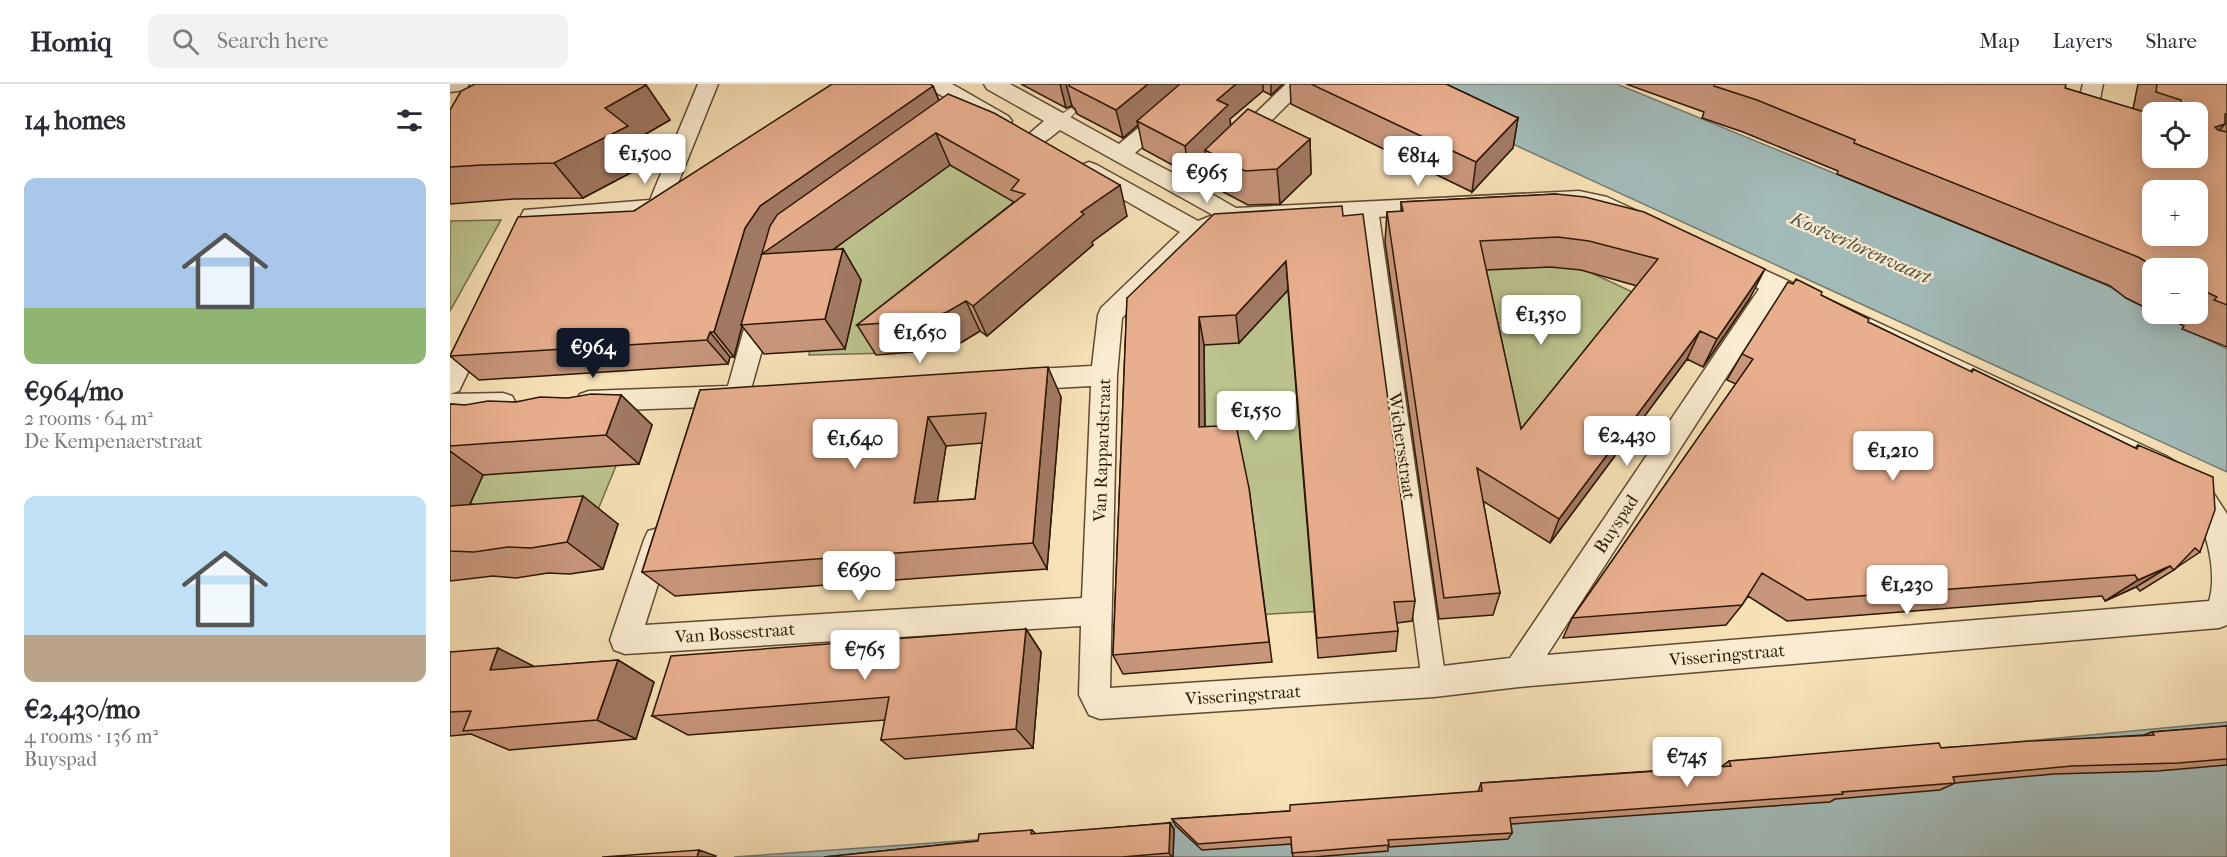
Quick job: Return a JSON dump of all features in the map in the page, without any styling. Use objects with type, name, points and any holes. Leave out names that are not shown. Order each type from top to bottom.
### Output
[{"type":"street","points":[[450,84],[458,84]]},
{"type":"street","points":[[507,266],[531,216],[658,207],[708,84]]},
{"type":"street","points":[[937,84],[964,112],[1034,139],[1054,150]]},
{"type":"street","points":[[994,84],[1065,115],[1120,154],[1233,216]]},
{"type":"street","points":[[1120,154],[1204,84]]},
{"type":"street","points":[[1188,192],[1298,84]]},
{"type":"street","points":[[2085,119],[2093,84]]},
{"type":"street","points":[[2062,112],[2107,126]]},
{"type":"street","points":[[1034,139],[1065,115]]},
{"type":"street","points":[[1074,162],[1196,230],[1233,216],[1579,199],[1599,203],[1752,273],[1773,286]]},
{"type":"street","name":"Wichersstraat","points":[[1369,209],[1434,682]]},
{"type":"street","name":"Van Rappardstraat","points":[[1100,704],[1094,695],[1104,375],[1110,315],[1196,230]]},
{"type":"street","name":"Visseringstraat","points":[[1100,704],[1434,682],[1519,672],[2219,614],[2227,590],[2222,543],[2213,514],[2195,488],[2156,464],[1791,292],[1773,286]]},
{"type":"street","name":"Buyspad","points":[[1519,672],[1773,286]]},
{"type":"street","points":[[566,402],[700,409],[750,395],[768,288]]},
{"type":"street","points":[[450,384],[483,315]]},
{"type":"street","points":[[998,381],[1104,375]]},
{"type":"street","points":[[450,405],[531,403]]},
{"type":"street","name":"Van Bossestraat","points":[[664,519],[625,640],[1097,611]]},
{"type":"green space","points":[[948,148],[1064,227],[892,353],[809,355],[821,262]]},
{"type":"green space","points":[[501,220],[450,311],[450,221]]},
{"type":"green space","points":[[1529,263],[1581,268],[1656,303],[1520,483],[1449,265]]},
{"type":"green space","points":[[1292,269],[1324,611],[1165,620],[1161,338]]},
{"type":"green space","points":[[618,461],[588,534],[450,499],[465,467]]},
{"type":"water","name":"Kostverlorenvaart","points":[[1382,84],[1617,84],[2104,284],[2142,303],[2142,324],[2185,324],[2183,328],[2227,349],[2227,472]]},
{"type":"water","points":[[2227,722],[2227,857],[734,857],[1018,837]]},
{"type":"building","points":[[475,84],[646,85],[605,108],[628,126],[554,163],[450,167],[450,110],[461,91]]},
{"type":"building","points":[[832,84],[930,84],[933,86],[760,206],[745,228],[714,332],[710,332],[707,340],[450,356],[518,217],[634,211]]},
{"type":"building","points":[[1070,84],[1148,84],[1116,110],[1069,86]]},
{"type":"building","points":[[1180,84],[1236,84],[1217,100],[1228,105],[1185,146],[1137,121]]},
{"type":"building","points":[[1311,84],[1446,84],[1518,118],[1476,162]]},
{"type":"building","points":[[1715,84],[2066,84],[2065,88],[2142,111],[2142,168],[2208,168],[2208,102],[2181,102],[2181,100],[2156,92],[2157,84],[2227,84],[2225,124],[2215,127],[2227,132],[2227,305],[2214,300],[2217,297],[2208,293],[2208,258],[2142,259],[1854,143],[1855,140],[1757,100],[1714,86]]},
{"type":"building","points":[[948,94],[994,113],[1120,185],[1081,212],[1084,214],[973,306],[966,301],[947,312],[924,320],[857,325],[1025,194],[1011,190],[1019,180],[936,133],[762,254],[843,249],[825,319],[741,325],[770,226],[777,215]]},
{"type":"building","points":[[1248,109],[1310,139],[1277,169],[1245,171],[1205,150]]},
{"type":"building","points":[[1556,194],[1585,197],[1644,212],[1765,269],[1717,339],[1700,331],[1559,519],[1477,468],[1500,593],[1444,598],[1387,212],[1403,211],[1401,202]],"holes":[[[1558,237],[1589,241],[1658,259],[1521,429],[1480,241]]]},
{"type":"building","points":[[1342,206],[1343,216],[1363,214],[1415,601],[1394,602],[1398,631],[1317,638],[1286,261],[1236,315],[1199,317],[1199,427],[1236,425],[1249,488],[1269,642],[1113,655],[1127,298],[1214,214]]},
{"type":"building","points":[[1796,279],[1822,292],[1821,295],[1869,319],[1868,322],[1972,372],[1973,369],[2137,449],[2138,445],[2213,477],[2215,510],[2200,552],[2195,548],[2174,570],[2170,566],[2138,580],[2135,575],[1807,600],[1762,573],[1742,605],[1572,618],[1753,359],[1742,354],[1788,282],[1793,284]]},
{"type":"building","points":[[1048,367],[1033,543],[642,572],[700,390]],"holes":[[[986,413],[975,499],[914,503],[928,417]]]},
{"type":"building","points":[[591,394],[621,395],[606,435],[450,446],[450,404],[465,405],[488,401],[516,402],[540,397],[568,398]]},
{"type":"building","points":[[583,496],[567,542],[531,548],[508,547],[474,552],[450,551],[450,506]]},
{"type":"building","points":[[1026,629],[1016,729],[881,740],[889,697],[652,716],[671,656]]},
{"type":"building","points":[[498,648],[490,670],[618,660],[597,720],[463,731],[471,711],[450,712],[450,652]]},
{"type":"building","points":[[2227,726],[2227,759],[2072,766],[1953,777],[1955,783],[1842,792],[1843,794],[1510,818],[1512,833],[1388,840],[1389,845],[1292,853],[1291,837],[1198,844],[1172,819],[1290,811],[1290,805],[1482,791],[1481,783],[1731,766],[1729,761],[1939,743],[1941,748],[2154,735],[2152,732]]},
{"type":"building","points":[[1170,823],[1169,853],[1122,857],[824,857],[978,841],[979,834],[1032,830],[1031,834]]},
{"type":"building","points":[[699,850],[697,857],[603,857]]}]
